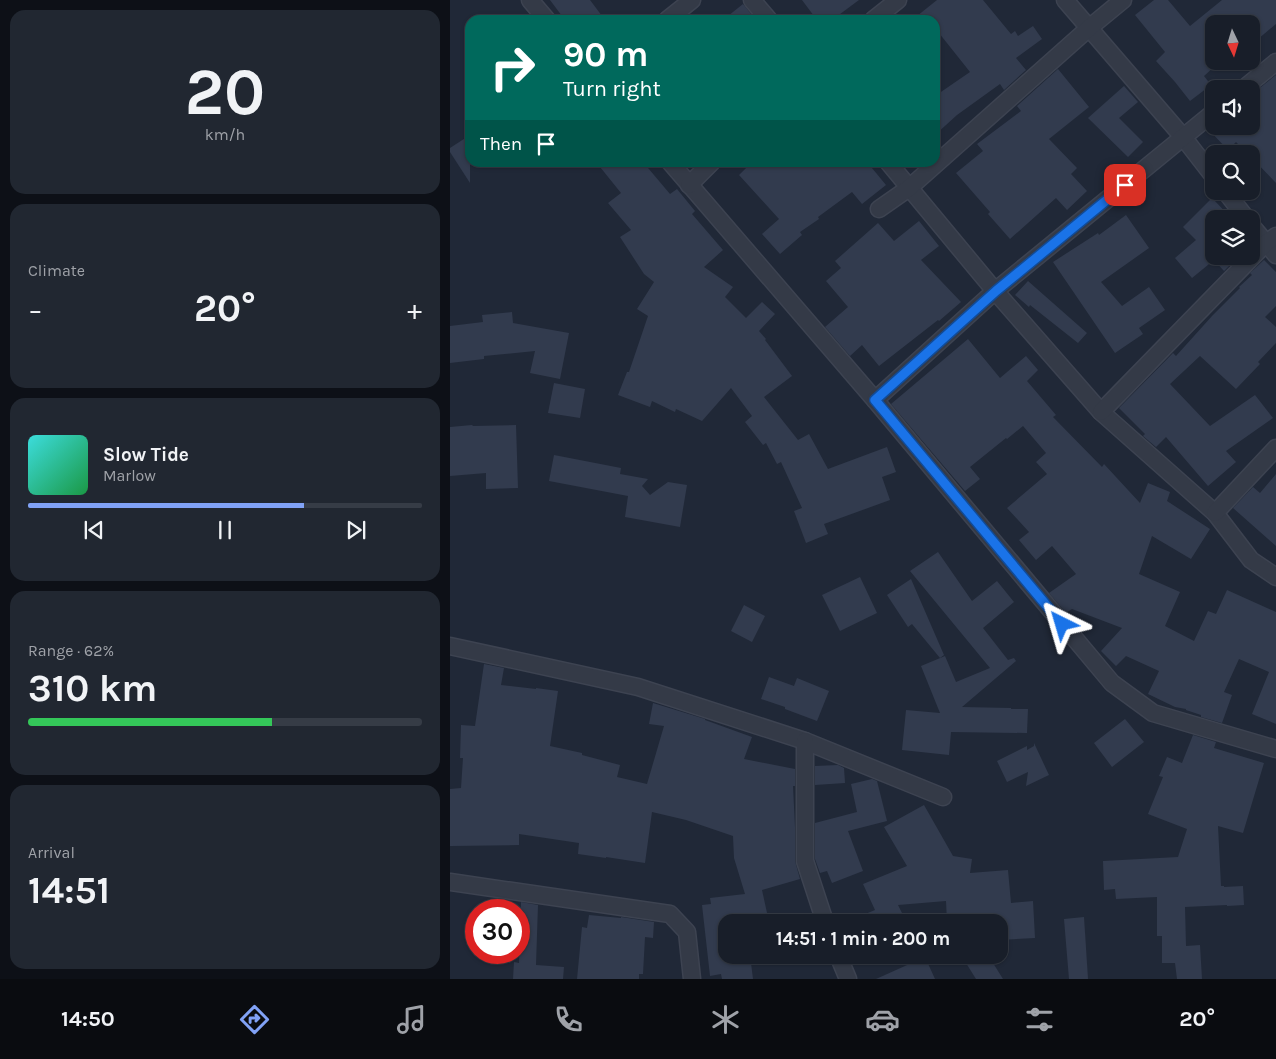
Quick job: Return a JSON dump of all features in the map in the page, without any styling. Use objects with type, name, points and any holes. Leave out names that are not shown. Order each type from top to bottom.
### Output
[{"type":"street","points":[[530,0],[543,15]]},
{"type":"street","points":[[673,15],[692,0]]},
{"type":"street","points":[[752,0],[764,15]]},
{"type":"street","points":[[879,15],[898,0]]},
{"type":"street","points":[[1065,0],[1183,137],[1205,165]]},
{"type":"street","points":[[940,160],[1088,28],[1123,0]]},
{"type":"street","points":[[1254,80],[1276,62]]},
{"type":"street","points":[[875,400],[996,291],[1205,119]]},
{"type":"street","points":[[674,167],[875,400],[1112,683],[1153,713],[1276,749]]},
{"type":"street","points":[[689,185],[707,167]]},
{"type":"street","points":[[892,167],[1101,412],[1215,513],[1251,560],[1276,577]]},
{"type":"street","points":[[879,209],[909,188],[932,167]]},
{"type":"street","points":[[1232,200],[1240,210]]},
{"type":"street","points":[[1101,412],[1273,245],[1260,233]]},
{"type":"street","points":[[1215,513],[1276,448]]},
{"type":"street","points":[[450,646],[638,687],[805,741],[943,797]]},
{"type":"street","points":[[805,741],[805,861],[822,914]]},
{"type":"street","points":[[450,882],[670,914],[687,932],[692,979]]},
{"type":"street","points":[[842,964],[848,979]]},
{"type":"building","points":[[550,0],[590,0],[601,15],[561,15]]},
{"type":"building","points":[[802,0],[859,0],[839,15],[813,15]]},
{"type":"building","points":[[937,0],[983,0],[1011,34],[1015,31],[1018,36],[1033,26],[1042,39],[1016,58],[1026,70],[1004,90],[1000,84],[957,115],[940,130],[940,93],[970,72],[940,34],[940,15],[918,15]]},
{"type":"building","points":[[1154,0],[1168,0],[1190,26],[1222,0],[1276,0],[1276,24],[1260,37],[1260,15],[1205,15],[1205,70],[1211,70],[1204,76],[1207,80],[1205,80],[1205,90],[1190,101],[1156,61],[1165,52],[1135,15]]},
{"type":"building","points":[[743,4],[752,15],[729,15]]},
{"type":"building","points":[[1058,69],[1089,107],[1049,139],[1077,168],[1071,174],[1087,191],[1067,210],[1056,198],[1010,239],[988,214],[990,212],[956,173],[983,151],[977,144],[1021,111],[1017,106]]},
{"type":"building","points":[[1276,75],[1276,183],[1260,166],[1260,145],[1239,145],[1236,142],[1233,145],[1223,145],[1214,135],[1260,135],[1260,88]]},
{"type":"building","points":[[1124,86],[1138,102],[1119,118],[1143,142],[1128,157],[1088,118]]},
{"type":"building","points":[[465,138],[465,167],[470,167],[470,183],[450,152],[450,148]]},
{"type":"building","points":[[600,167],[647,167],[670,194],[677,189],[695,211],[692,214],[723,250],[704,267],[733,287],[725,297],[746,318],[762,302],[775,314],[759,331],[792,376],[764,397],[798,440],[809,434],[828,469],[887,447],[896,472],[882,477],[890,500],[824,524],[828,534],[806,543],[794,511],[802,508],[781,462],[777,464],[766,443],[763,445],[745,422],[752,416],[731,388],[702,421],[676,409],[675,412],[652,401],[650,407],[618,395],[627,372],[629,372],[648,316],[637,309],[654,282],[644,274],[620,237],[631,230],[608,203],[621,193]]},
{"type":"building","points":[[747,167],[871,167],[886,185],[862,204],[852,192],[800,232],[802,235],[780,254],[762,234],[779,219],[739,175]]},
{"type":"building","points":[[1210,200],[1214,200],[1223,210],[1205,210],[1205,265],[1208,265],[1192,278],[1175,258],[1196,240],[1183,227]]},
{"type":"building","points":[[1126,215],[1149,248],[1101,282],[1122,306],[1149,287],[1165,310],[1139,328],[1143,334],[1115,353],[1053,262],[1098,233],[1099,235]]},
{"type":"building","points":[[919,221],[939,246],[921,260],[961,302],[879,366],[862,345],[850,356],[825,327],[848,307],[826,281],[841,268],[835,261],[878,223],[894,241]]},
{"type":"building","points":[[1264,260],[1276,272],[1276,306],[1265,317],[1276,327],[1276,343],[1258,362],[1260,364],[1236,389],[1200,356],[1170,384],[1210,426],[1255,395],[1273,418],[1226,451],[1236,462],[1208,486],[1166,437],[1156,447],[1143,436],[1145,434],[1119,408],[1173,353],[1176,356],[1252,275],[1250,273]]},
{"type":"building","points":[[1219,265],[1230,265],[1224,271]]},
{"type":"building","points":[[1028,281],[1087,333],[1078,343],[1015,295]]},
{"type":"building","points":[[512,312],[513,323],[569,333],[560,379],[530,373],[535,351],[484,356],[484,359],[450,363],[450,326],[483,322],[482,315]]},
{"type":"building","points":[[968,339],[1000,378],[1026,356],[1038,370],[1027,381],[1056,415],[1053,417],[1102,467],[1104,464],[1140,503],[1148,483],[1170,492],[1167,501],[1210,529],[1191,559],[1152,536],[1139,574],[1180,592],[1165,626],[1194,641],[1208,611],[1216,614],[1227,590],[1276,612],[1276,724],[1252,714],[1269,672],[1239,659],[1224,692],[1232,695],[1222,723],[1201,717],[1201,715],[1175,707],[1148,694],[1159,671],[1126,656],[1116,666],[1101,651],[1122,628],[1072,609],[1066,613],[1049,593],[1076,574],[1052,546],[1036,560],[1019,540],[1029,532],[1007,508],[1047,474],[1036,462],[1046,453],[1023,426],[970,467],[980,479],[965,491],[891,404]]},
{"type":"building","points":[[554,383],[585,389],[580,418],[548,413]]},
{"type":"building","points":[[516,425],[518,488],[486,489],[486,473],[450,476],[450,427]]},
{"type":"building","points":[[554,455],[621,468],[620,474],[648,479],[642,486],[650,495],[668,482],[687,485],[680,527],[625,517],[628,496],[549,481]]},
{"type":"building","points":[[1276,474],[1276,546],[1233,508],[1253,487],[1260,493]]},
{"type":"building","points":[[938,552],[972,601],[997,581],[1014,602],[983,628],[1008,660],[1014,658],[1016,661],[962,707],[1028,709],[1027,733],[951,732],[949,755],[902,750],[906,710],[940,713],[921,666],[945,656],[956,682],[990,668],[910,571]]},
{"type":"building","points":[[860,577],[877,613],[840,631],[822,595]]},
{"type":"building","points":[[911,579],[944,655],[940,658],[912,624],[908,627],[887,595]]},
{"type":"building","points":[[744,605],[765,616],[752,642],[731,631]]},
{"type":"building","points":[[484,664],[504,668],[501,685],[558,691],[550,746],[582,753],[582,755],[620,765],[617,777],[647,784],[664,726],[649,724],[653,703],[705,719],[752,737],[744,759],[795,769],[795,786],[793,786],[795,861],[800,879],[762,890],[767,914],[718,914],[718,964],[751,964],[753,979],[722,979],[721,974],[710,976],[702,905],[711,904],[710,898],[745,894],[734,858],[733,836],[686,820],[652,812],[645,863],[578,854],[579,843],[519,834],[519,845],[450,846],[450,789],[461,788],[463,758],[460,758],[461,725],[475,726]]},
{"type":"building","points":[[769,677],[794,686],[797,678],[829,691],[817,721],[761,699]]},
{"type":"building","points":[[1125,719],[1144,742],[1112,767],[1094,743]]},
{"type":"building","points":[[1193,735],[1216,742],[1214,748],[1264,763],[1243,833],[1218,826],[1221,886],[1243,886],[1244,905],[1185,907],[1186,946],[1200,945],[1202,979],[1177,979],[1175,963],[1162,963],[1162,936],[1157,936],[1157,897],[1116,899],[1115,889],[1104,890],[1103,861],[1178,857],[1187,829],[1148,814],[1163,777],[1159,776],[1167,757],[1182,763]]},
{"type":"building","points":[[1034,743],[1049,775],[1026,786],[1028,772],[1007,782],[997,761],[1027,746],[1027,750],[1034,746]]},
{"type":"building","points":[[838,765],[844,768],[845,783],[815,785],[815,766]]},
{"type":"building","points":[[872,779],[877,781],[887,821],[848,831],[863,871],[832,883],[827,871],[820,873],[815,859],[815,823],[857,812],[851,784]]},
{"type":"building","points":[[924,805],[953,856],[972,859],[970,873],[1008,870],[1011,903],[1033,901],[1035,938],[1008,940],[1008,914],[947,914],[946,901],[898,905],[902,914],[865,914],[875,910],[863,884],[907,866],[884,827]]},
{"type":"building","points":[[530,904],[538,905],[536,965],[564,967],[563,979],[513,979],[514,964],[530,964]]},
{"type":"building","points":[[589,915],[654,922],[653,938],[645,937],[643,974],[639,974],[639,979],[577,979],[582,927],[587,928]]},
{"type":"building","points":[[1084,917],[1088,979],[1069,979],[1064,919]]},
{"type":"building","points":[[909,964],[928,964],[935,979],[876,979]]},
{"type":"building","points":[[967,964],[994,964],[1003,979],[976,979]]},
{"type":"route","points":[[1062,624],[875,400],[996,291],[1125,185]]}]
